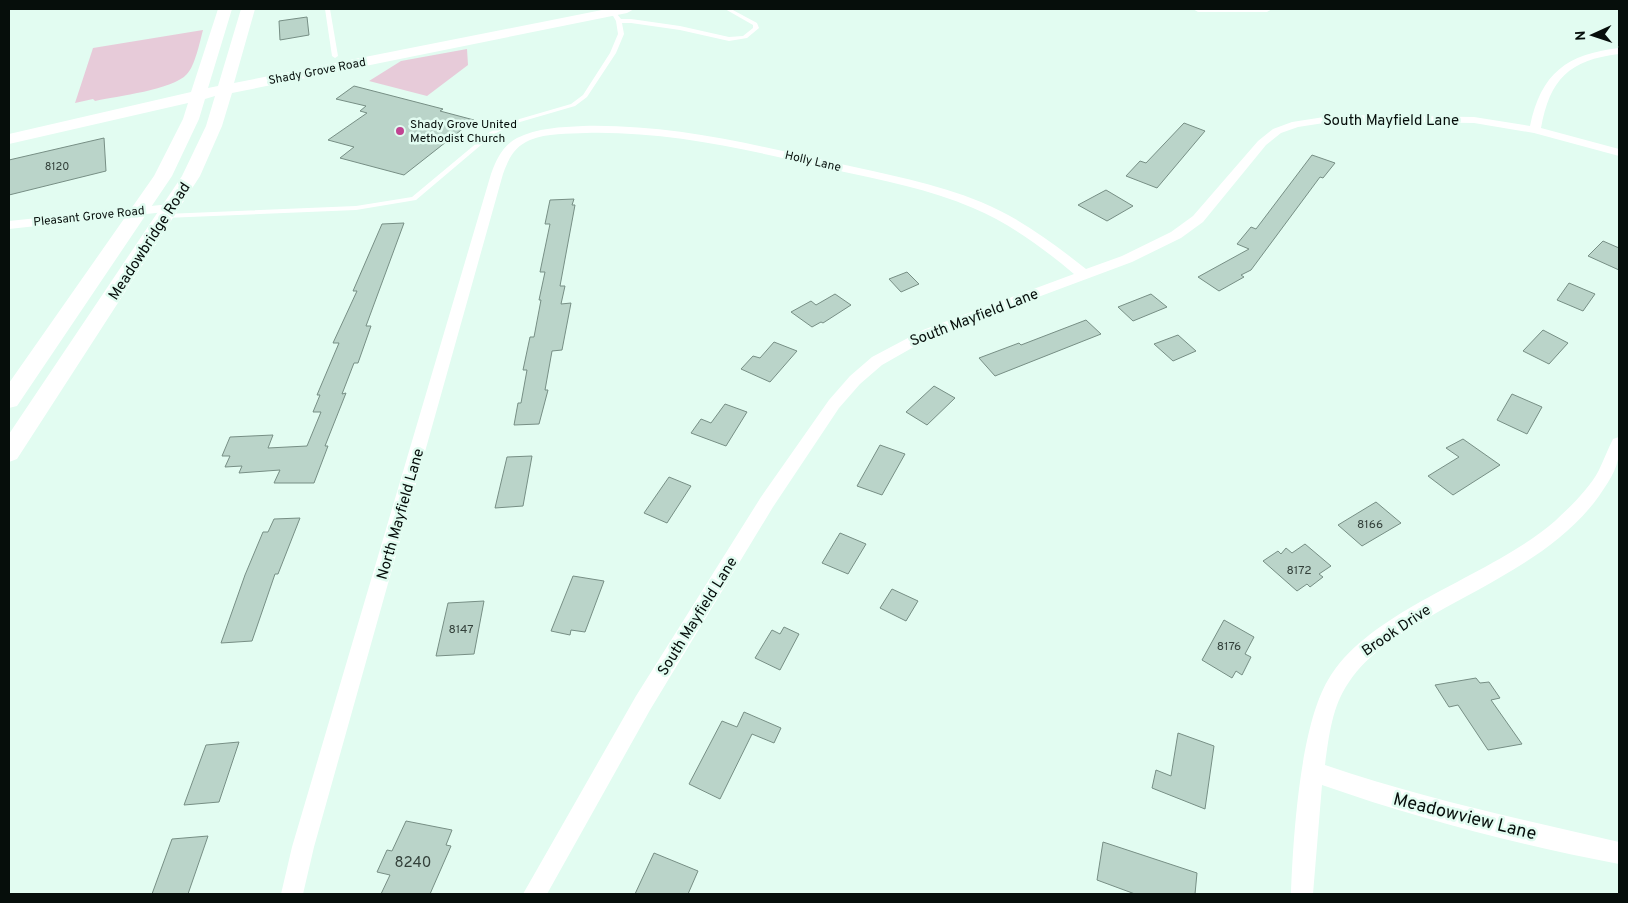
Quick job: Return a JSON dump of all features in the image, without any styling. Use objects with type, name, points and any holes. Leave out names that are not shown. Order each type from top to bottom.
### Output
[{"type":"main road","name":"Meadowbridge Road","points":[[9,400],[141,210],[180,143],[200,89],[225,9]]},
{"type":"main road","name":"Meadowbridge Road","points":[[9,453],[168,212],[202,154],[228,83],[248,9]]},
{"type":"main road","name":"Shady Grove Road","points":[[228,83],[334,56],[578,9]]},
{"type":"main road","name":"Shady Grove Road","points":[[9,127],[228,83],[618,13]]},
{"type":"main road","name":"Shady Grove Road","points":[[9,139],[200,89]]},
{"type":"street","points":[[1198,9],[1267,9]]},
{"type":"street","points":[[1535,130],[1538,106],[1563,69],[1579,58],[1592,54],[1619,51]]},
{"type":"street","name":"South Mayfield Lane","points":[[534,894],[642,703],[767,502],[834,404],[862,374],[902,346],[928,333],[1150,249],[1198,219],[1222,193],[1262,143],[1286,127],[1337,118],[1474,120],[1535,130],[1619,153]]},
{"type":"street","name":"Holly Lane","points":[[520,141],[535,135],[566,130],[653,130],[744,144],[954,196],[996,213],[1041,241],[1084,275]]},
{"type":"street","name":"North Mayfield Lane","points":[[292,894],[303,847],[389,555],[497,174],[504,154],[520,141]]},
{"type":"street","name":"Pleasant Grove Road","points":[[9,225],[141,210],[168,212]]},
{"type":"street","name":"Brook Drive","points":[[1302,894],[1305,837],[1313,772],[1324,716],[1334,688],[1349,664],[1370,644],[1437,602],[1504,566],[1555,530],[1587,498],[1603,476],[1619,443]]},
{"type":"street","name":"Meadowview Lane","points":[[1313,772],[1382,795],[1453,815],[1619,853]]},
{"type":"lane","points":[[327,9],[334,56]]},
{"type":"lane","points":[[618,13],[631,21],[680,28],[729,39],[746,37],[756,28],[755,24],[728,9]]},
{"type":"lane","points":[[168,212],[356,208],[414,199],[484,139],[500,128],[565,108],[581,100],[591,90],[613,53],[621,34],[618,13]]},
{"type":"shaded area","points":[[203,30],[190,70],[180,80],[144,92],[75,103],[93,48]]},
{"type":"shaded area","points":[[467,49],[468,65],[427,96],[369,81],[401,61]]},
{"type":"building","points":[[307,17],[309,35],[280,40],[279,21]]},
{"type":"building","name":"Shady Grove United Methodist Church","points":[[354,86],[443,109],[440,111],[474,120],[404,175],[340,158],[354,147],[328,140],[367,113],[360,111],[366,106],[336,99]]},
{"type":"building","points":[[1184,123],[1205,131],[1157,188],[1126,176],[1140,161],[1146,163]]},
{"type":"building","points":[[104,138],[106,171],[9,195],[9,160]]},
{"type":"building","points":[[1312,155],[1335,163],[1323,178],[1320,177],[1251,270],[1241,275],[1244,277],[1219,291],[1198,277],[1249,249],[1237,244],[1251,227],[1256,229]]},
{"type":"building","points":[[1106,190],[1133,206],[1107,221],[1078,205]]},
{"type":"building","points":[[574,199],[572,205],[575,205],[560,286],[565,286],[561,304],[571,303],[562,350],[552,351],[545,390],[548,390],[539,424],[514,425],[518,403],[521,403],[527,370],[523,370],[530,337],[534,337],[541,300],[539,300],[545,272],[540,272],[550,224],[545,224],[550,200]]},
{"type":"building","points":[[404,223],[366,326],[371,326],[358,363],[354,363],[342,394],[346,393],[325,446],[328,446],[314,483],[274,483],[280,470],[239,473],[242,466],[225,467],[230,456],[222,456],[230,437],[273,435],[268,448],[307,446],[321,412],[313,412],[320,395],[317,395],[339,343],[333,343],[357,291],[353,291],[382,224]]},
{"type":"building","points":[[1603,241],[1619,248],[1619,270],[1588,256]]},
{"type":"building","points":[[907,272],[919,284],[901,292],[889,279]]},
{"type":"building","points":[[1569,283],[1595,294],[1583,311],[1557,300]]},
{"type":"building","points":[[835,294],[851,305],[823,323],[821,322],[812,327],[791,312],[811,301],[816,305]]},
{"type":"building","points":[[1151,294],[1167,307],[1133,321],[1118,307]]},
{"type":"building","points":[[1086,320],[1101,334],[995,376],[979,358],[1019,343],[1021,345]]},
{"type":"building","points":[[1543,330],[1568,343],[1549,364],[1523,351]]},
{"type":"building","points":[[1178,335],[1196,351],[1173,361],[1154,344]]},
{"type":"building","points":[[774,342],[797,351],[770,382],[741,369],[753,356],[760,358]]},
{"type":"building","points":[[934,386],[955,398],[927,425],[906,412]]},
{"type":"building","points":[[1512,394],[1542,407],[1527,434],[1497,420]]},
{"type":"building","points":[[725,404],[747,412],[726,446],[691,433],[701,419],[711,423]]},
{"type":"building","points":[[1463,439],[1500,465],[1453,495],[1428,476],[1459,457],[1446,448]]},
{"type":"building","points":[[880,445],[905,454],[882,495],[857,486]]},
{"type":"building","points":[[532,456],[523,506],[495,508],[507,457]]},
{"type":"building","points":[[669,477],[691,486],[667,523],[644,513]]},
{"type":"building","points":[[1376,502],[1401,523],[1362,546],[1338,525]]},
{"type":"building","points":[[300,518],[278,574],[275,574],[252,641],[221,643],[245,575],[263,532],[268,532],[274,519]]},
{"type":"building","points":[[840,533],[866,544],[848,574],[822,563]]},
{"type":"building","points":[[1305,544],[1331,566],[1319,574],[1323,577],[1310,587],[1307,584],[1297,591],[1263,561],[1278,551],[1281,554],[1286,548],[1292,553]]},
{"type":"building","points":[[573,576],[604,581],[585,632],[571,630],[570,635],[551,631]]},
{"type":"building","points":[[892,589],[918,601],[906,621],[880,608]]},
{"type":"building","points":[[484,601],[474,654],[436,656],[448,603]]},
{"type":"building","points":[[1224,620],[1254,637],[1245,654],[1251,657],[1242,675],[1236,671],[1232,678],[1202,660]]},
{"type":"building","points":[[784,627],[799,634],[780,670],[755,658],[772,630],[780,634]]},
{"type":"building","points":[[1476,678],[1480,683],[1489,682],[1500,698],[1491,700],[1522,744],[1488,750],[1458,705],[1449,707],[1435,685]]},
{"type":"building","points":[[744,712],[781,728],[774,743],[752,734],[720,799],[689,784],[722,721],[737,727]]},
{"type":"building","points":[[1178,733],[1214,746],[1205,809],[1152,788],[1156,770],[1171,776]]},
{"type":"building","points":[[239,742],[219,802],[184,805],[206,745]]},
{"type":"building","points":[[406,821],[452,830],[446,845],[451,846],[430,894],[381,894],[390,875],[377,872],[387,850],[392,851]]},
{"type":"building","points":[[208,836],[188,894],[152,894],[172,839]]},
{"type":"building","points":[[1103,842],[1197,873],[1195,894],[1135,894],[1097,880]]},
{"type":"building","points":[[654,853],[698,871],[688,894],[635,894]]},
{"type":"place","name":"Shady Grove United Methodist Church","points":[[400,131]]}]
